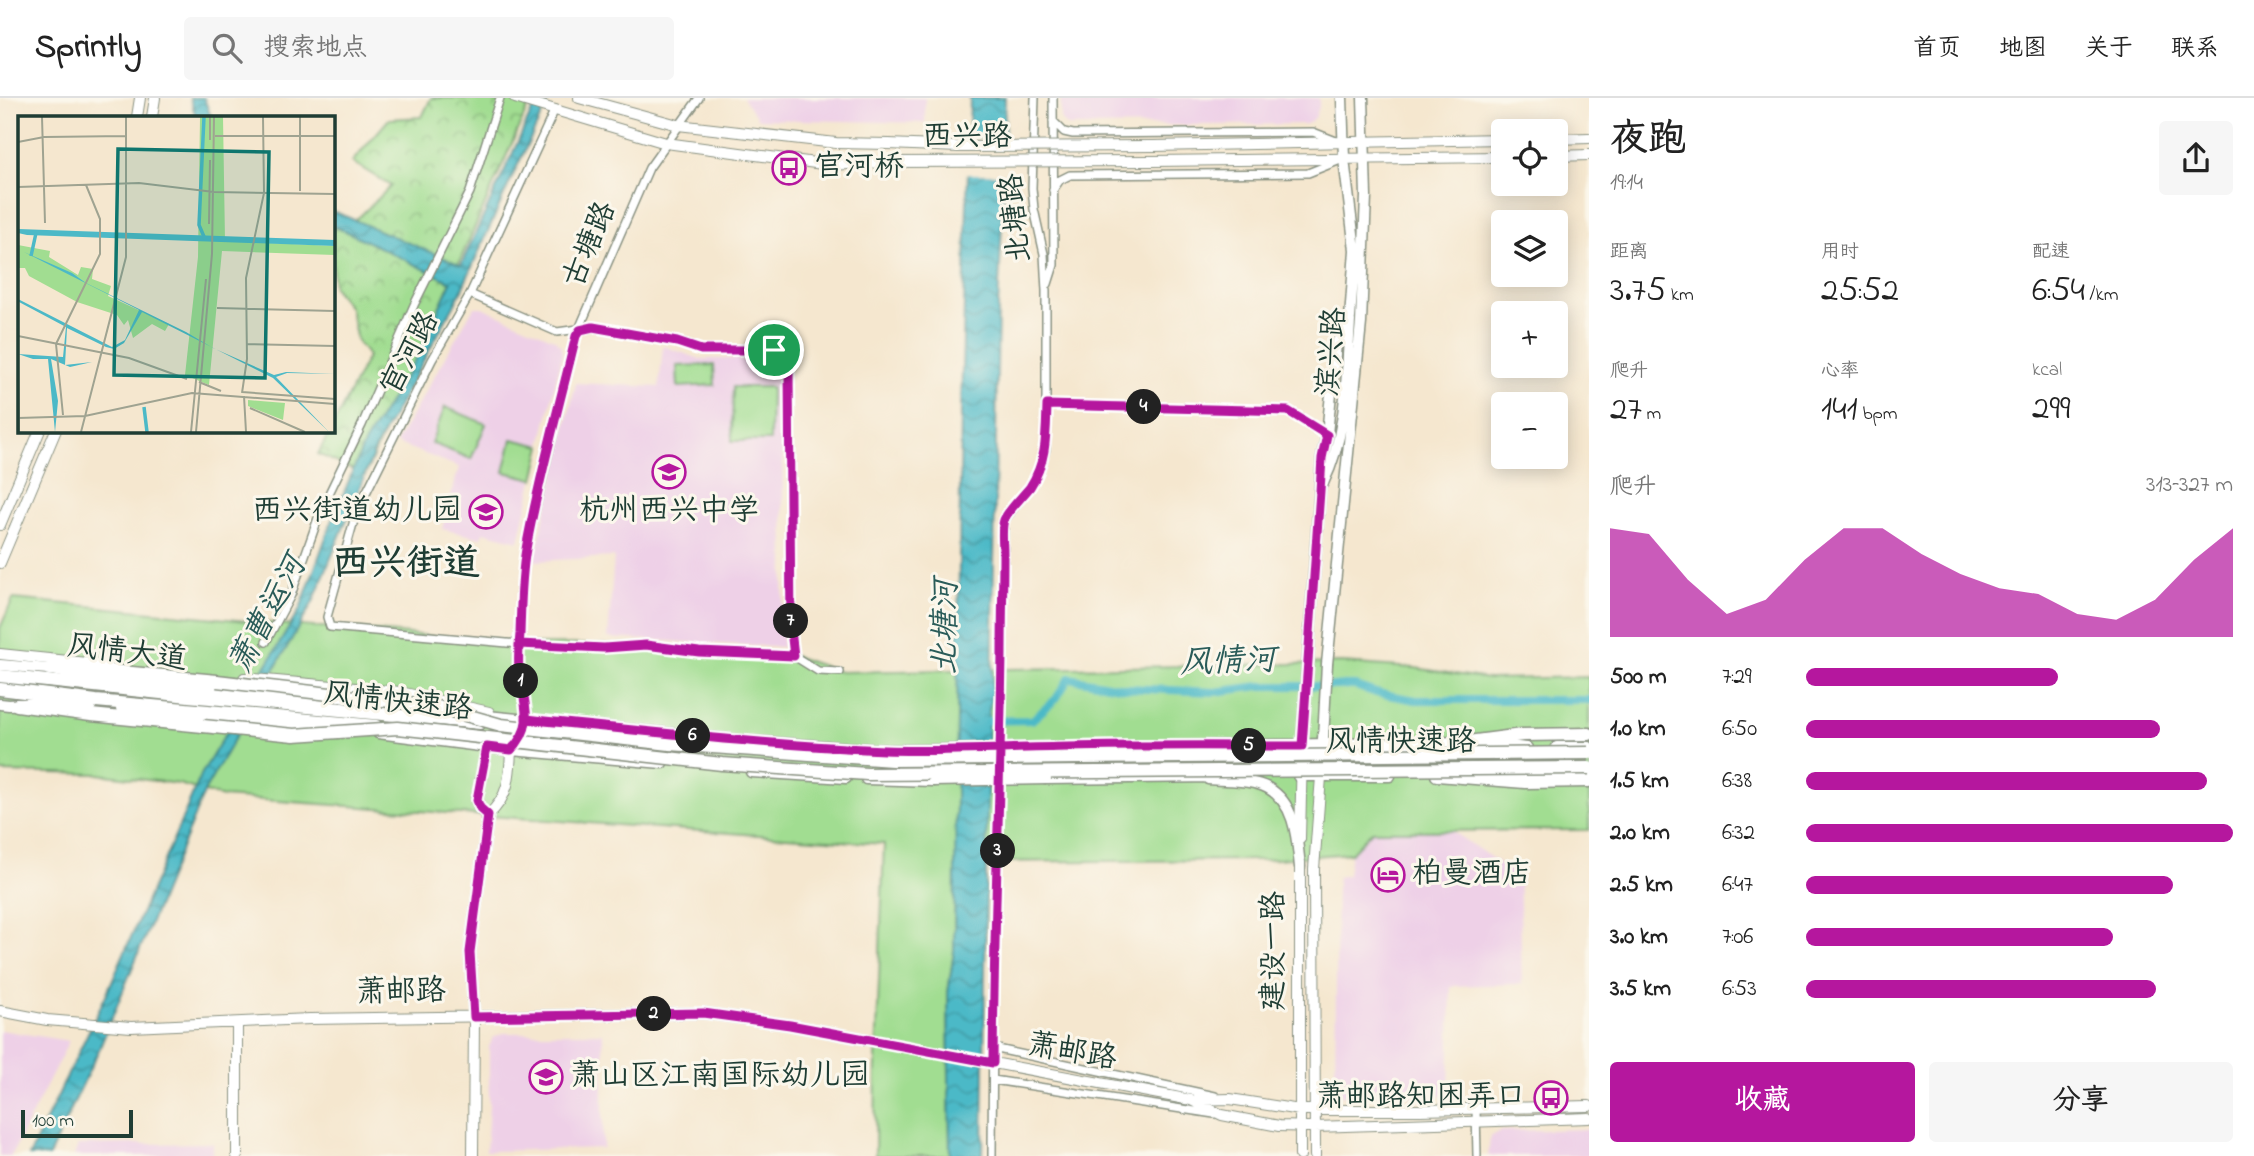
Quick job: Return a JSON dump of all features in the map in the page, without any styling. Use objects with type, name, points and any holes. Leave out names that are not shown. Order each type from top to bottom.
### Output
[{"type":"highway","points":[[49,668],[217,681],[434,706],[504,720]]},
{"type":"highway","name":"风情快速路","points":[[0,676],[203,697],[504,720],[684,746],[892,760],[1589,753]]},
{"type":"highway","name":"风情快速路","points":[[0,689],[96,701],[398,728],[722,764],[867,774],[1589,768]]},
{"type":"highway","points":[[17,705],[91,715],[205,722],[294,735],[398,728]]},
{"type":"highway","points":[[1468,742],[1522,735],[1589,734]]},
{"type":"highway","points":[[1437,775],[1525,782],[1589,781]]},
{"type":"main road","points":[[137,116],[140,98]]},
{"type":"main road","points":[[152,116],[155,98]]},
{"type":"main road","name":"西兴路","points":[[579,98],[678,125],[836,143],[959,147],[1153,146],[1491,139]]},
{"type":"main road","name":"滨兴路","points":[[1302,746],[1322,458],[1327,435],[1336,344],[1350,318],[1355,250],[1343,159],[1342,98]]},
{"type":"main road","name":"滨兴路","points":[[1321,777],[1327,664],[1361,323],[1366,196],[1363,98]]},
{"type":"main road","name":"西兴路","points":[[519,99],[666,143],[830,165],[889,162],[1491,157]]},
{"type":"main road","points":[[1568,139],[1589,138]]},
{"type":"main road","points":[[1568,156],[1589,155]]},
{"type":"main road","points":[[1320,491],[1340,440],[1350,318]]},
{"type":"main road","points":[[0,525],[39,432]]},
{"type":"main road","points":[[0,563],[55,432]]},
{"type":"main road","points":[[0,652],[13,656],[400,692],[504,720]]},
{"type":"main road","name":"风情大道","points":[[0,665],[49,668],[100,680],[419,708],[504,720],[526,719],[745,741],[886,750],[1468,742],[1517,748],[1589,747]]},
{"type":"main road","points":[[0,704],[17,705]]},
{"type":"main road","points":[[205,722],[255,722],[375,733],[511,750],[796,776],[933,781],[1589,775]]},
{"type":"main road","name":"建设一路","points":[[1300,1156],[1302,746]]},
{"type":"main road","points":[[487,747],[477,800],[480,808],[488,815]]},
{"type":"main road","points":[[473,1156],[474,1017],[470,952],[488,815],[499,806],[505,794],[510,778],[511,750]]},
{"type":"main road","name":"建设一路","points":[[1315,1156],[1314,869],[1321,777]]},
{"type":"main road","points":[[1198,778],[1253,783],[1268,788],[1290,811],[1300,867]]},
{"type":"main road","name":"萧邮路","points":[[0,1011],[47,1020],[121,1026],[237,1024],[310,1019],[703,1013],[884,1042],[1191,1100],[1222,1115],[1279,1126],[1300,1128],[1589,1118]]},
{"type":"main road","points":[[237,1024],[237,1156]]},
{"type":"main road","points":[[1191,1100],[1230,1099],[1300,1110],[1589,1106]]},
{"type":"street","points":[[266,642],[291,595],[321,510],[362,425],[414,305],[470,192],[500,98]]},
{"type":"street","name":"古塘路","points":[[526,719],[527,707],[519,674],[522,579],[526,549],[576,336],[649,168],[699,98]]},
{"type":"street","name":"北塘路","points":[[993,1048],[1004,521],[1040,469],[1046,449],[1046,291],[1044,254],[1032,188],[1035,98]]},
{"type":"street","name":"北塘路","points":[[1046,291],[1054,265],[1053,98]]},
{"type":"street","name":"官河路","points":[[519,644],[330,627],[327,617],[356,513],[432,360],[470,294],[553,108]]},
{"type":"street","name":"西兴路","points":[[1053,121],[1064,132],[1073,134],[1313,132],[1343,143]]},
{"type":"street","name":"西兴路","points":[[1053,190],[1060,180],[1070,175],[1308,173],[1343,159]]},
{"type":"street","points":[[470,294],[557,332],[593,327],[677,342],[701,350],[774,350],[787,362],[791,630],[794,656]]},
{"type":"street","points":[[1047,405],[1288,411],[1327,435]]},
{"type":"street","points":[[519,644],[604,648],[646,645],[699,652],[794,656],[818,671],[839,672]]},
{"type":"street","points":[[511,750],[522,740],[526,719]]},
{"type":"street","points":[[992,1156],[993,1048],[1230,1099]]},
{"type":"street","points":[[993,1080],[1222,1115]]},
{"type":"street","points":[[1476,1109],[1477,1156]]},
{"type":"shaded area","points":[[743,98],[925,98],[925,123],[758,119]]},
{"type":"shaded area","points":[[1061,98],[1319,98],[1319,107],[1315,118],[1307,124],[1068,126],[1061,118]]},
{"type":"shaded area","points":[[474,307],[482,307],[556,340],[561,346],[562,354],[519,541],[483,532],[481,538],[442,529],[459,467],[396,443]]},
{"type":"shaded area","name":"杭州西兴中学","points":[[663,346],[700,359],[768,359],[776,361],[781,371],[784,560],[782,647],[608,638],[614,557],[534,561],[576,383],[659,387]]},
{"type":"shaded area","points":[[1450,830],[1502,865],[1519,865],[1522,984],[1451,986],[1449,1096],[1335,1095],[1337,877],[1348,875],[1351,853],[1372,831]]},
{"type":"shaded area","points":[[0,1030],[69,1041],[11,1156],[0,1156]]},
{"type":"shaded area","name":"萧山区江南国际幼儿园","points":[[503,1033],[603,1033],[603,1148],[486,1151],[489,1047],[493,1038]]},
{"type":"shaded area","points":[[1589,1129],[1589,1156],[1488,1156],[1490,1137],[1501,1131]]},
{"type":"shaded area","points":[[213,1143],[213,1156],[74,1156],[78,1145]]},
{"type":"green space","points":[[431,98],[532,98],[365,475],[318,454],[329,432],[334,432],[334,424],[368,356],[357,341],[350,308],[334,288],[334,228],[359,217],[391,186],[352,162],[389,119],[422,117]]},
{"type":"green space","points":[[714,365],[715,385],[678,387],[677,366]]},
{"type":"green space","points":[[733,387],[771,387],[770,441],[732,441]]},
{"type":"green space","points":[[445,407],[486,424],[471,459],[431,443]]},
{"type":"green space","points":[[512,439],[542,446],[534,479],[504,472]]},
{"type":"green space","points":[[13,599],[519,644],[646,645],[794,656],[840,672],[1342,663],[1415,668],[1488,679],[1589,677],[1589,830],[1372,831],[1351,853],[1265,860],[955,862],[954,951],[948,993],[950,1156],[875,1156],[884,844],[222,797],[179,784],[98,774],[0,772],[0,628]]},
{"type":"water","points":[[190,98],[204,98],[211,116],[196,116]]},
{"type":"water","points":[[538,98],[550,98],[459,296],[377,445],[313,602],[205,790],[100,1047],[49,1156],[29,1156],[106,995],[202,773],[300,609],[364,444],[416,358],[451,282],[334,225],[334,211],[461,265]]},
{"type":"water","points":[[970,98],[1005,98],[1004,178],[998,308],[992,694],[988,715],[983,1156],[950,1156],[948,993],[954,951],[961,408]]},
{"type":"pier","points":[[966,138],[1008,138],[1007,174],[965,174]]},
{"type":"waterway","name":"风情河","points":[[978,721],[1032,720],[1056,699],[1069,678],[1125,688],[1215,692],[1260,686],[1355,686],[1376,693],[1416,700],[1589,700]]},
{"type":"place","name":"官河桥","points":[[789,168]]},
{"type":"place","name":"杭州西兴中学","points":[[669,472]]},
{"type":"place","name":"西兴街道幼儿园","points":[[486,512]]},
{"type":"place","name":"柏曼酒店","points":[[1388,875]]},
{"type":"place","name":"萧山区江南国际幼儿园","points":[[546,1077]]},
{"type":"place","name":"萧邮路知困弄口","points":[[1551,1098]]},
{"type":"district","name":"西兴街道","points":[[406,565]]},
{"type":"route","points":[[774,350],[701,350],[677,342],[593,327],[580,330],[576,336],[526,549],[519,644],[519,674],[527,707],[522,740],[511,750],[487,747],[477,800],[480,808],[488,815],[470,952],[474,1017],[703,1013],[790,1025],[993,1063],[993,1011],[999,795],[1000,725],[1004,521],[1040,469],[1046,449],[1047,405],[1288,411],[1327,435],[1322,458],[1302,746],[1132,746],[1044,748],[987,749],[931,750],[886,750],[711,738],[526,719],[527,707],[523,689],[519,674],[519,644],[604,648],[646,645],[699,652],[794,656],[791,630],[789,370],[782,355],[774,350]]},
{"type":"water label","name":"萧曹运河","points":[[269,615]]},
{"type":"water label","name":"北塘河","points":[[947,627]]}]
